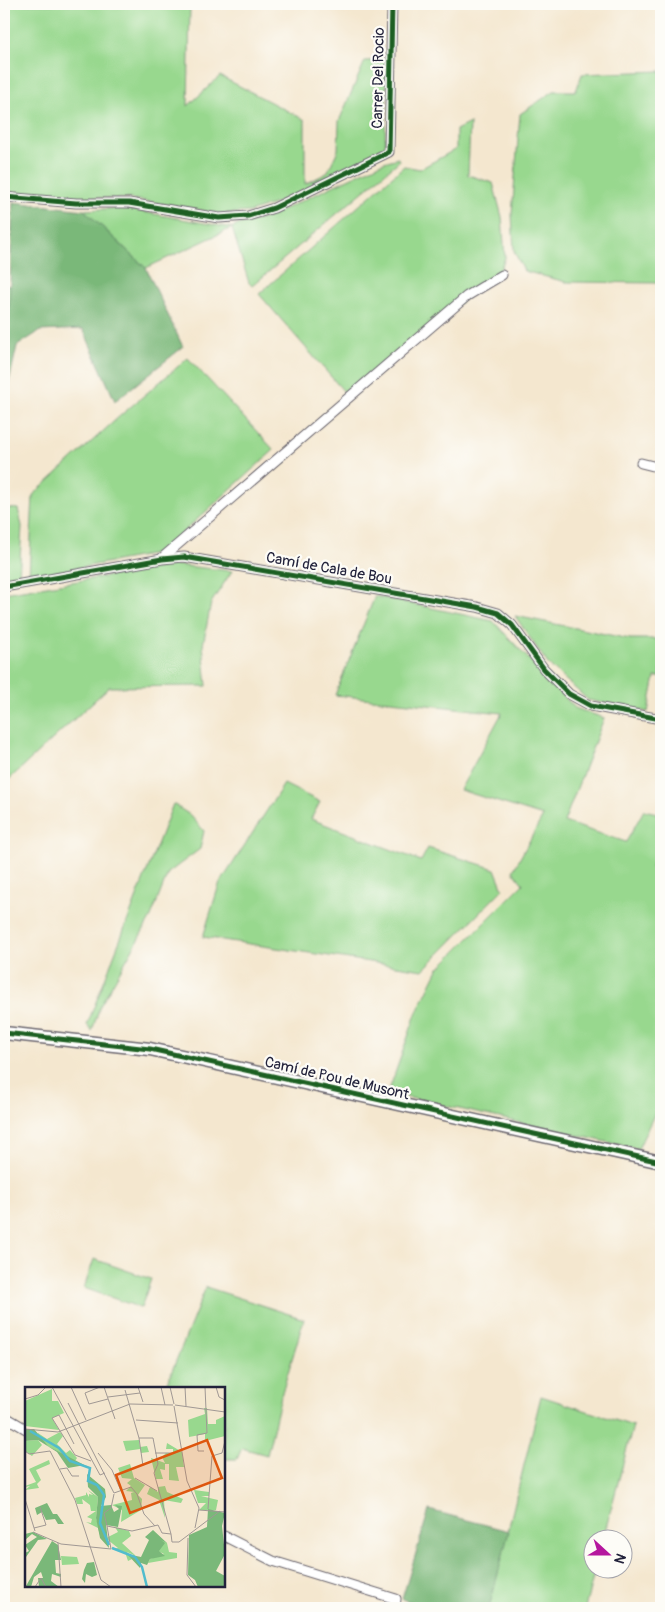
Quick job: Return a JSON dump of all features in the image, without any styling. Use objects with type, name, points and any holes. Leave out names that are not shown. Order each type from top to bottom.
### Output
[{"type":"street","name":"Carrer Del Rocio","points":[[4,197],[76,203],[129,203],[219,218],[248,216],[274,208],[389,152],[392,4]]},
{"type":"street","points":[[162,559],[467,296],[502,275]]},
{"type":"street","points":[[641,464],[661,468]]},
{"type":"street","name":"Camí de Cala de Bou","points":[[4,587],[162,559],[184,557],[476,607],[498,613],[512,625],[544,669],[570,694],[592,706],[661,719]]},
{"type":"street","name":"Camí de Pou de Musont","points":[[4,1033],[150,1049],[661,1162]]},
{"type":"street","points":[[4,1416],[25,1427]]},
{"type":"street","points":[[225,1537],[273,1561],[396,1604]]},
{"type":"green space","points":[[4,4],[190,4],[188,106],[220,76],[305,120],[305,184],[327,173],[338,150],[339,121],[365,61],[387,60],[385,149],[282,201],[250,212],[221,214],[130,199],[4,194]]},
{"type":"green space","points":[[661,71],[661,283],[566,282],[524,271],[514,251],[512,214],[520,114],[554,91],[576,91],[582,74]]},
{"type":"green space","points":[[470,123],[468,175],[493,183],[502,217],[505,258],[499,272],[346,394],[259,294],[404,166],[420,169],[456,149],[456,130]]},
{"type":"green space","points":[[398,158],[399,161],[252,286],[249,283],[232,228],[240,224],[263,219],[384,162]]},
{"type":"green space","points":[[13,202],[84,210],[146,268],[183,347],[115,401],[83,329],[40,331],[17,346],[9,382],[4,389],[4,340],[8,338]]},
{"type":"green space","points":[[121,208],[232,228],[146,268],[84,210]]},
{"type":"green space","points":[[11,285],[8,338],[4,340],[4,286]]},
{"type":"green space","points":[[188,358],[274,450],[160,553],[29,577],[33,495],[121,415]]},
{"type":"green space","points":[[4,508],[18,509],[22,526],[19,578],[12,583],[4,583]]},
{"type":"green space","points":[[176,565],[232,571],[211,603],[203,645],[207,686],[109,687],[4,784],[4,593]]},
{"type":"green space","points":[[375,596],[493,621],[575,708],[604,718],[564,822],[626,842],[644,810],[661,814],[661,836],[651,867],[661,873],[661,1100],[638,1149],[388,1093],[416,1014],[438,969],[523,884],[513,871],[543,816],[460,790],[502,713],[335,695]]},
{"type":"green space","points":[[515,616],[630,639],[661,639],[661,677],[655,677],[648,712],[588,700],[548,664]]},
{"type":"green space","points":[[284,784],[320,802],[311,819],[421,861],[428,848],[495,869],[503,889],[423,970],[203,937],[219,885]]},
{"type":"green space","points":[[173,804],[190,815],[204,831],[200,849],[168,873],[151,917],[100,1006],[92,1031],[87,1025]]},
{"type":"green space","points":[[94,1259],[151,1279],[141,1308],[84,1288]]},
{"type":"green space","points":[[206,1287],[304,1319],[281,1396],[267,1455],[242,1448],[237,1459],[225,1459],[225,1387],[165,1387]]},
{"type":"green space","points":[[541,1396],[633,1426],[605,1530],[582,1530],[582,1580],[592,1580],[585,1608],[489,1608]]},
{"type":"green space","points":[[429,1510],[509,1531],[489,1608],[430,1608],[402,1599]]},
{"type":"cycle path","points":[[4,197],[76,203],[129,203],[219,218],[248,216],[274,208],[389,152],[392,4]]},
{"type":"cycle path","points":[[4,587],[162,559],[184,557],[477,607],[498,613],[512,625],[544,669],[569,694],[591,706],[661,719]]},
{"type":"cycle path","points":[[4,1033],[150,1049],[661,1162]]}]
